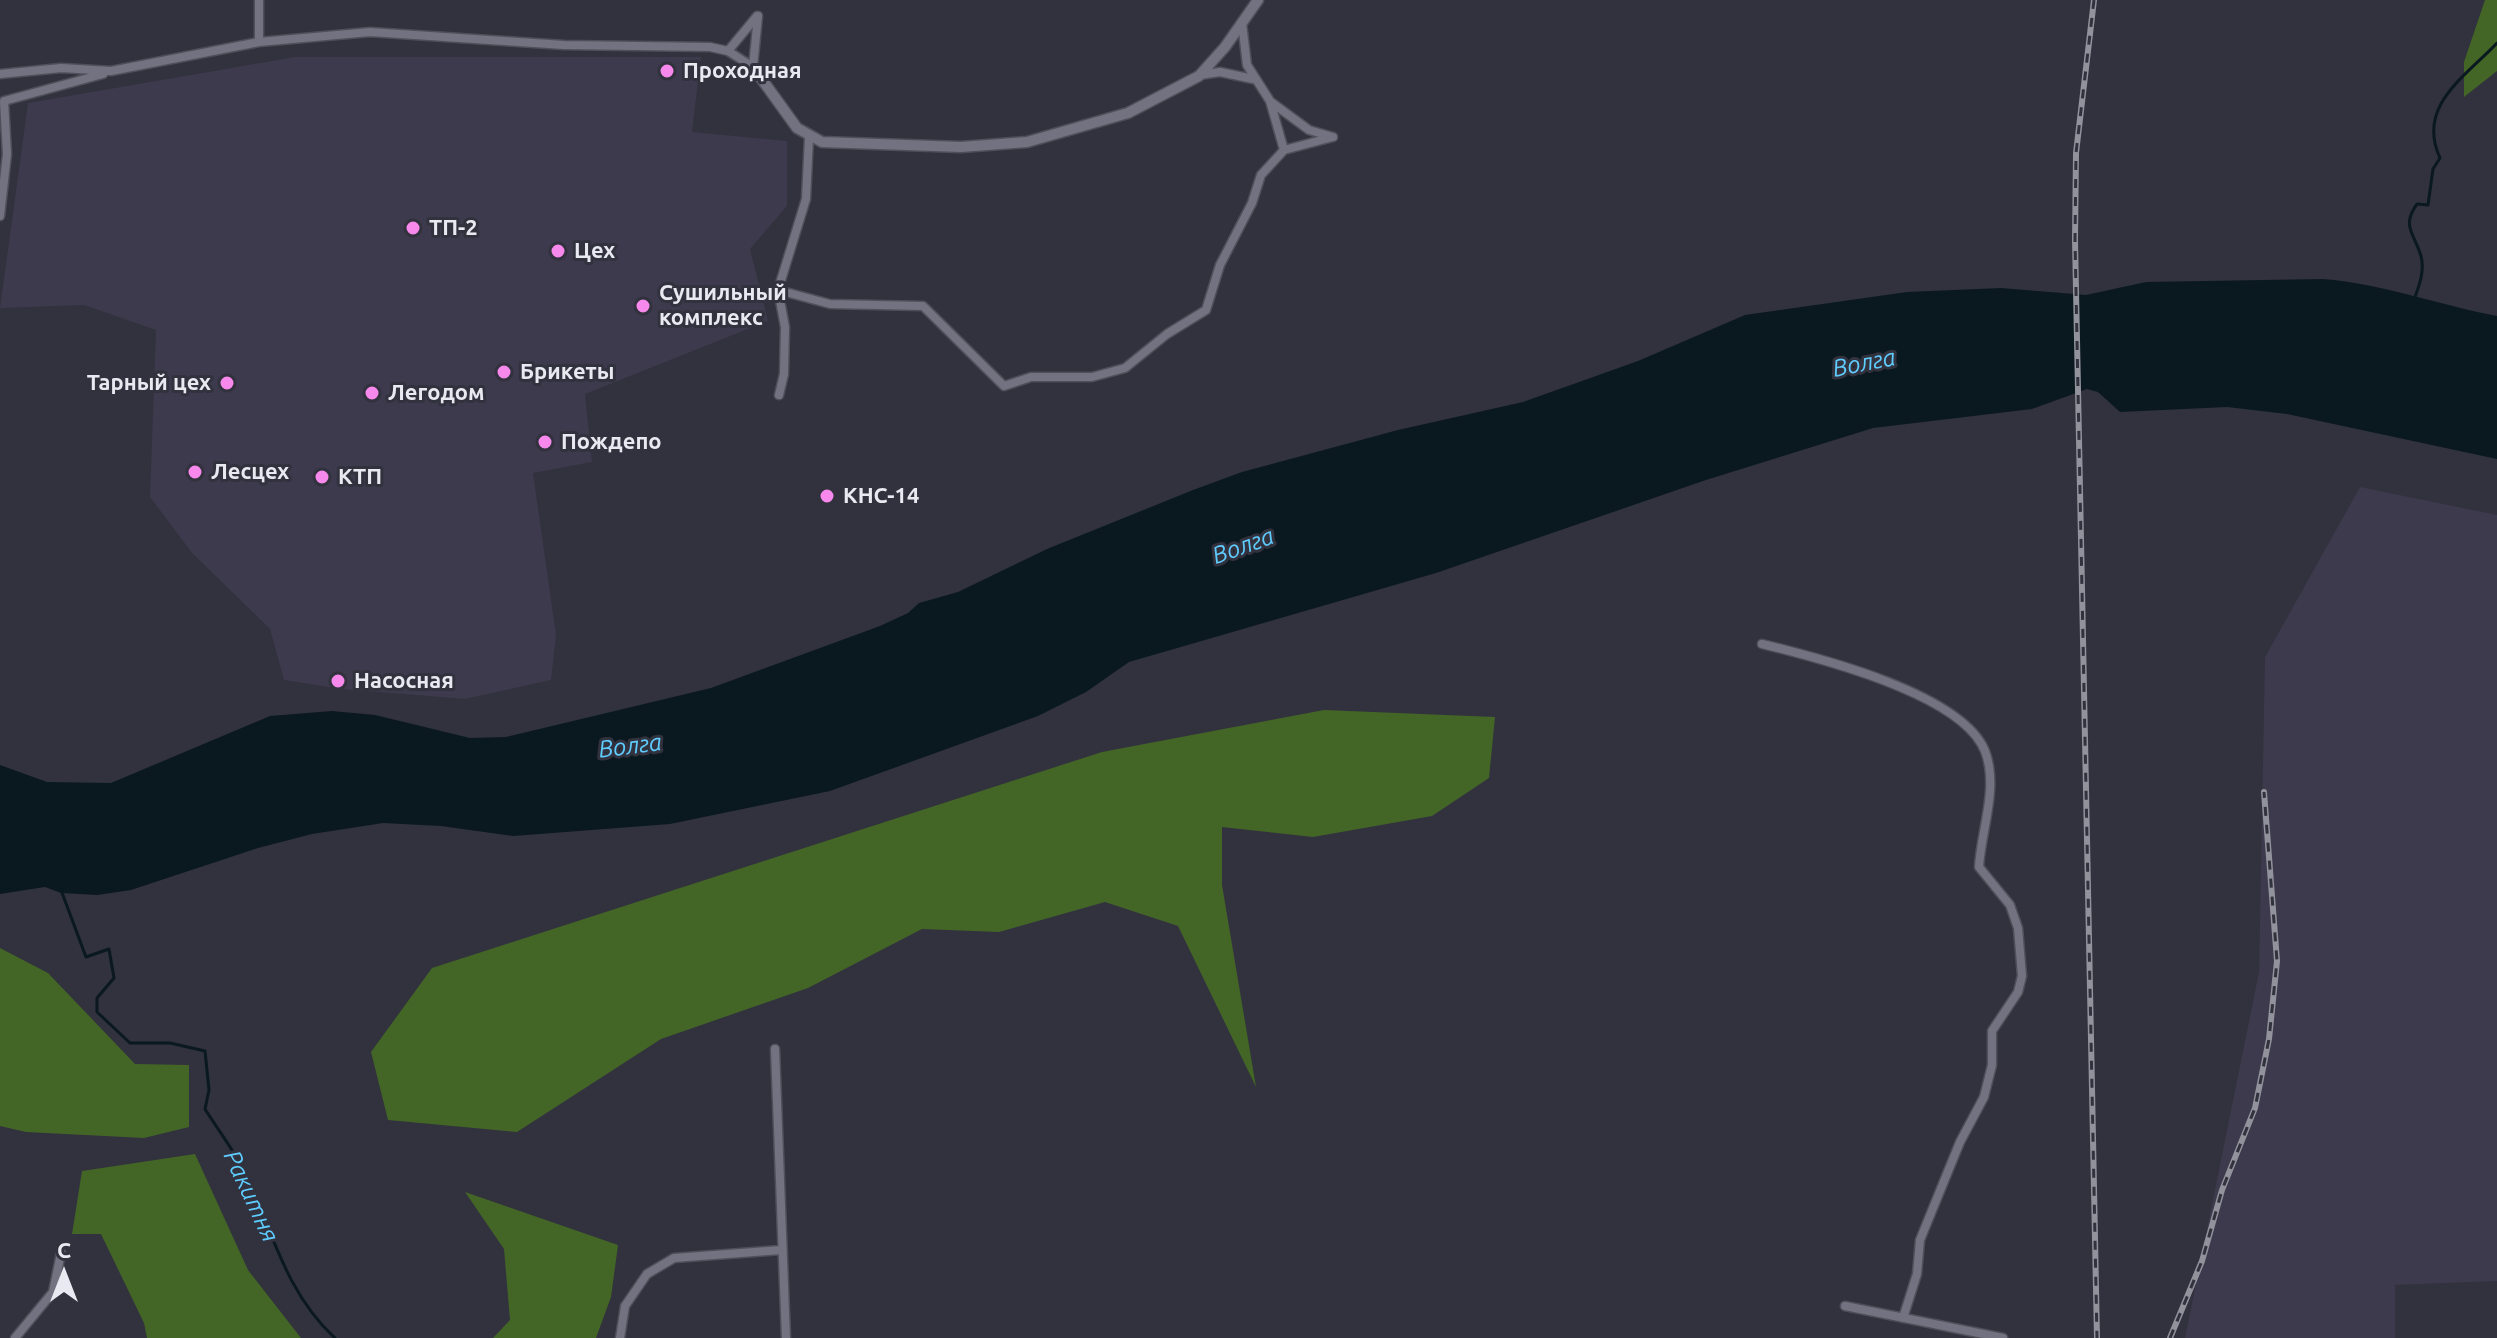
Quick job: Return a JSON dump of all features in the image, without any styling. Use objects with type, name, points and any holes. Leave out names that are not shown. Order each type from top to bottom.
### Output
[{"type":"street","points":[[259,0],[259,42]]},
{"type":"street","points":[[1199,76],[1258,0]]},
{"type":"street","points":[[728,51],[758,16],[753,67]]},
{"type":"street","points":[[778,290],[830,304],[923,306],[1004,386],[1031,377],[1092,377],[1125,368],[1167,334],[1206,310],[1220,265],[1252,203],[1261,175],[1284,150],[1333,137],[1309,130],[1270,101],[1253,79],[1247,65],[1242,23]]},
{"type":"street","points":[[0,216],[7,154],[4,101],[111,71],[259,42],[370,32],[564,45],[680,44],[728,51],[753,67],[797,128],[809,137],[841,144],[961,147],[1027,142],[1128,113],[1199,76],[1220,72],[1253,79]]},
{"type":"street","points":[[0,74],[61,68],[111,71]]},
{"type":"street","points":[[1270,101],[1284,150]]},
{"type":"street","points":[[779,395],[784,374],[785,327],[778,290],[806,199],[809,137]]},
{"type":"street","points":[[1762,644],[1801,653],[1940,704],[1967,724],[1985,751],[1990,785],[1979,867],[2010,905],[2018,928],[2022,976],[2018,992],[1992,1031],[1992,1065],[1984,1097],[1960,1142],[1920,1240],[1917,1274],[1903,1318]]},
{"type":"street","points":[[775,1049],[786,1338]]},
{"type":"street","points":[[620,1338],[625,1306],[647,1274],[674,1258],[781,1250]]},
{"type":"street","points":[[15,1338],[53,1292],[61,1253]]},
{"type":"street","points":[[1845,1306],[2003,1338]]},
{"type":"shaded area","points":[[295,57],[701,57],[692,132],[787,141],[787,206],[750,249],[768,321],[585,394],[592,462],[533,473],[556,635],[551,680],[465,699],[342,689],[284,680],[270,629],[192,553],[150,497],[156,330],[84,305],[0,308],[28,103]]},
{"type":"shaded area","points":[[2360,487],[2497,515],[2497,1281],[2395,1285],[2395,1338],[2185,1338],[2259,972],[2265,657]]},
{"type":"green space","points":[[2485,0],[2497,0],[2497,71],[2464,97],[2464,62]]},
{"type":"green space","points":[[1324,710],[1495,717],[1489,778],[1432,816],[1313,837],[1222,827],[1222,885],[1256,1087],[1178,926],[1105,902],[999,932],[922,929],[808,988],[661,1039],[517,1132],[388,1120],[371,1052],[432,968],[1102,752]]},
{"type":"green space","points":[[0,948],[48,973],[135,1064],[189,1065],[189,1127],[144,1138],[26,1132],[0,1126]]},
{"type":"green space","points":[[195,1154],[248,1270],[301,1338],[147,1338],[144,1323],[101,1234],[72,1234],[82,1171]]},
{"type":"green space","points":[[465,1192],[618,1245],[611,1297],[596,1338],[493,1338],[510,1320],[504,1249]]},
{"type":"water","name":"Волга","points":[[2323,279],[2367,285],[2497,316],[2497,459],[2287,414],[2227,407],[2120,412],[2098,392],[2087,389],[2032,409],[1873,428],[1706,480],[1436,573],[1129,662],[1086,692],[1038,716],[830,791],[670,824],[513,836],[441,826],[383,823],[312,834],[258,848],[131,890],[97,895],[61,893],[45,887],[0,894],[0,765],[47,782],[111,783],[270,716],[332,711],[375,715],[470,738],[506,737],[711,688],[880,626],[908,613],[919,603],[958,592],[1047,549],[1242,472],[1398,430],[1523,402],[1638,361],[1745,315],[1907,292],[2001,288],[2086,295],[2146,282]]},
{"type":"waterway","points":[[2414,300],[2422,262],[2409,224],[2417,204],[2428,205],[2433,169],[2440,158],[2434,140],[2434,123],[2448,94],[2497,43]]},
{"type":"waterway","name":"Ракитня","points":[[61,890],[86,957],[109,949],[114,978],[97,998],[97,1012],[130,1043],[170,1043],[205,1051],[209,1090],[205,1109],[246,1173],[294,1285],[319,1322],[335,1338]]},
{"type":"railway","points":[[2094,0],[2076,153],[2075,240],[2097,1338]]},
{"type":"railway","points":[[2170,1338],[2202,1261],[2222,1190],[2255,1108],[2269,1039],[2277,961],[2264,792]]},
{"type":"place","name":"Проходная","points":[[667,71]]},
{"type":"place","name":"ТП-2","points":[[413,228]]},
{"type":"place","name":"Цех","points":[[558,251]]},
{"type":"place","name":"Сушильный комплекс","points":[[643,306]]},
{"type":"place","name":"Брикеты","points":[[504,372]]},
{"type":"place","name":"Тарный цех","points":[[227,383]]},
{"type":"place","name":"Легодом","points":[[372,393]]},
{"type":"place","name":"Пождепо","points":[[545,442]]},
{"type":"place","name":"Лесцех","points":[[195,472]]},
{"type":"place","name":"КТП","points":[[322,477]]},
{"type":"place","name":"КНС-14","points":[[827,496]]},
{"type":"place","name":"Насосная","points":[[338,681]]}]
